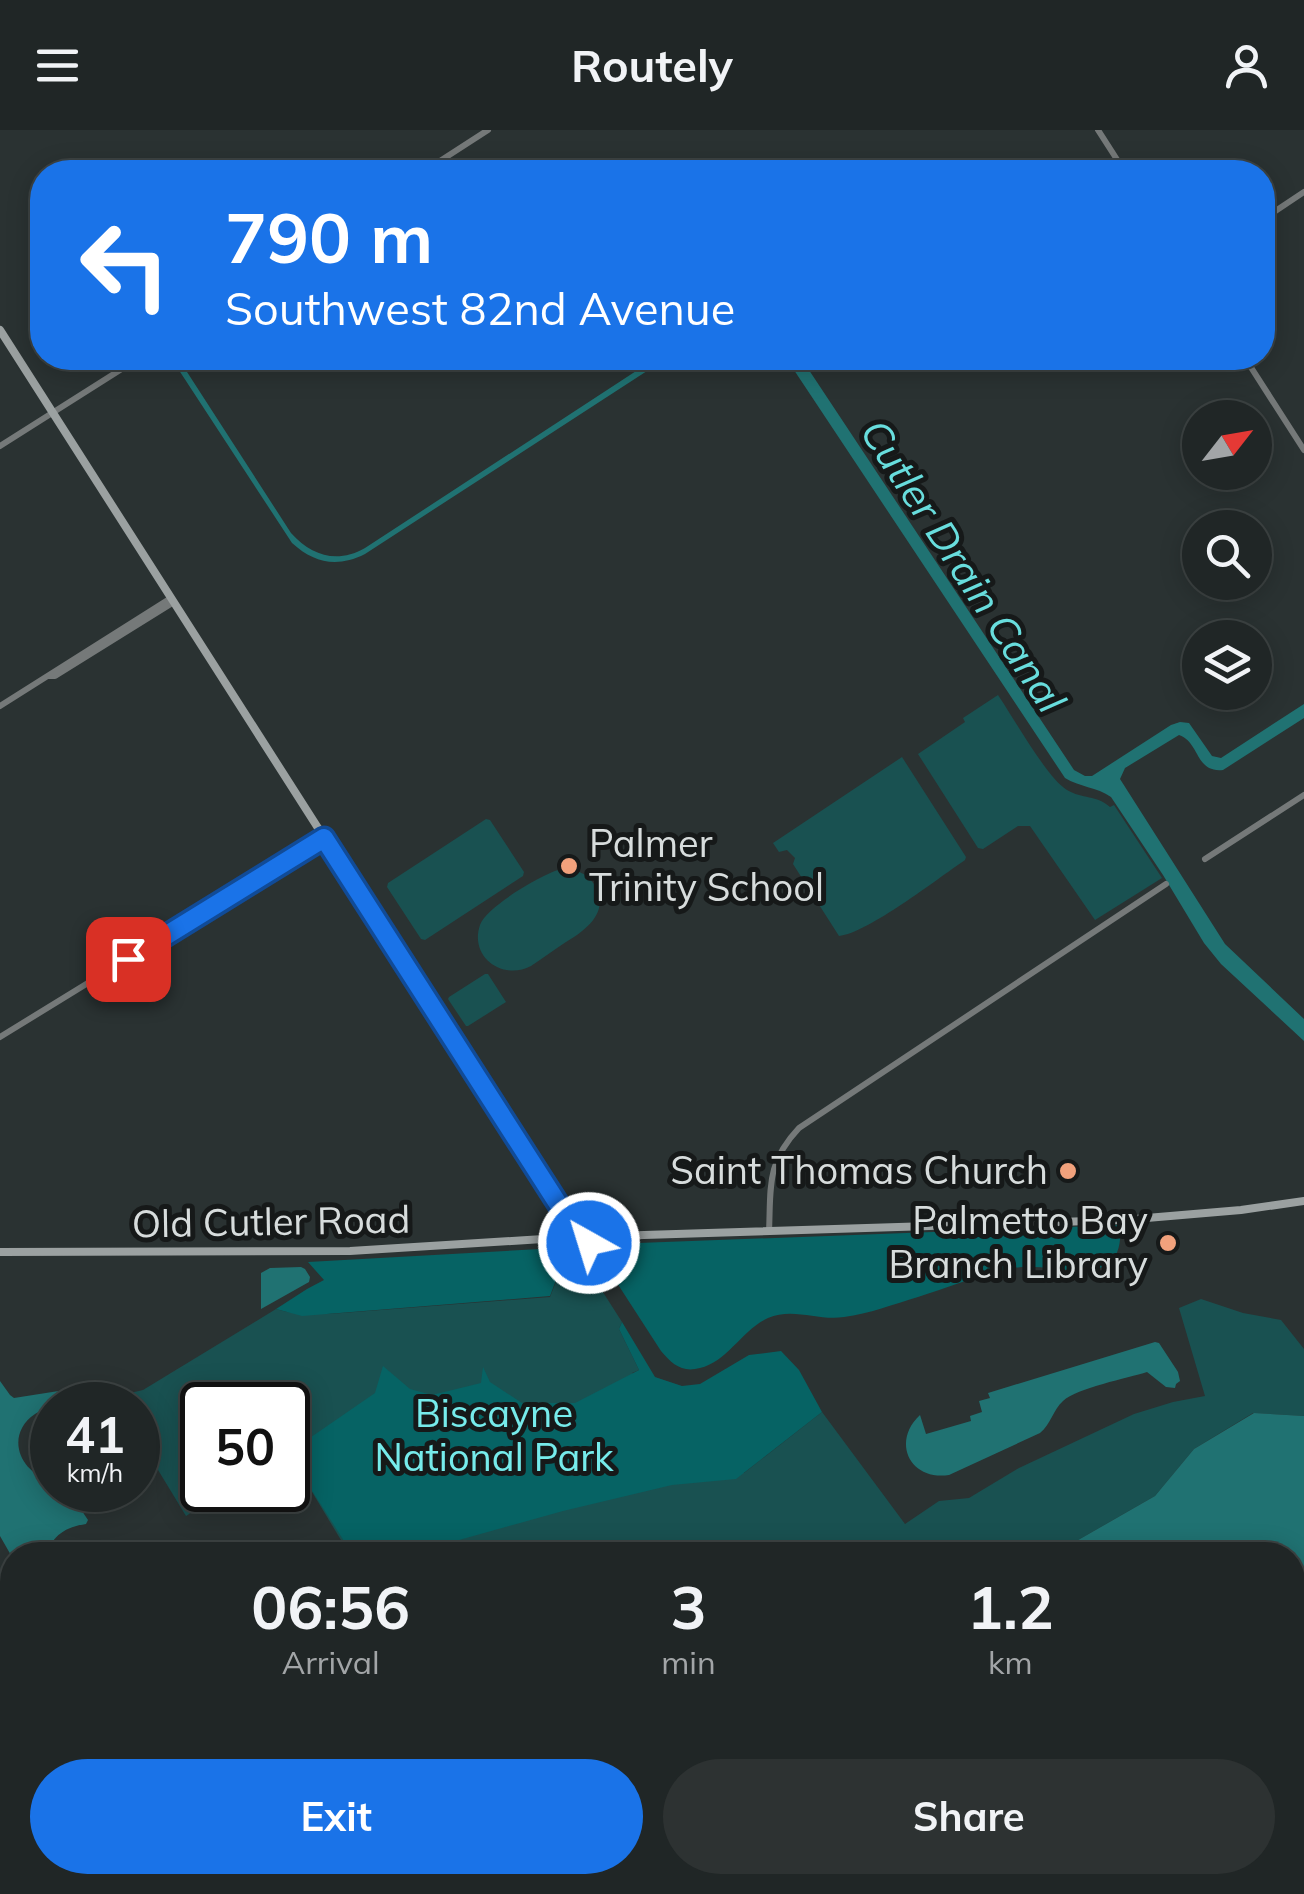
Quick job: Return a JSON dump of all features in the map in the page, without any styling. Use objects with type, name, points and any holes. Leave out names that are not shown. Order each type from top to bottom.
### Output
[{"type":"main road","points":[[0,330],[562,1210],[574,1246],[580,1249],[612,1236]]},
{"type":"main road","points":[[572,1232],[584,1230],[612,1236],[1127,1220],[1304,1201]]},
{"type":"main road","points":[[562,1210],[589,1236],[588,1244]]},
{"type":"main road","points":[[556,1236],[563,1226],[562,1210]]},
{"type":"main road","name":"Old Cutler Road","points":[[0,1252],[339,1252],[544,1239],[572,1232]]},
{"type":"main road","name":"Old Cutler Road","points":[[544,1239],[574,1246]]},
{"type":"street","points":[[442,160],[488,130]]},
{"type":"street","points":[[1098,130],[1117,160]]},
{"type":"street","points":[[1275,211],[1304,192]]},
{"type":"street","points":[[0,446],[120,370]]},
{"type":"street","points":[[1252,370],[1304,450]]},
{"type":"street","points":[[0,706],[55,676],[173,600]]},
{"type":"street","points":[[1205,859],[1304,795]]},
{"type":"street","points":[[0,1037],[324,838]]},
{"type":"street","points":[[769,1232],[772,1172],[781,1151],[799,1128],[1166,884]]},
{"type":"green space","points":[[998,695],[1059,783],[1073,793],[1110,807],[1114,805],[1162,878],[1095,920],[1030,826],[1018,826],[983,849],[978,848],[918,754]]},
{"type":"green space","points":[[902,757],[965,860],[884,916],[839,936],[793,864],[795,858],[787,850],[779,852],[773,843]]},
{"type":"green space","points":[[486,819],[524,872],[523,876],[421,939],[388,883]]},
{"type":"green space","points":[[561,869],[579,872],[594,884],[600,904],[593,920],[531,966],[510,970],[491,963],[479,947],[484,918],[516,892]]},
{"type":"green space","points":[[485,974],[506,1002],[466,1026],[448,999]]},
{"type":"green space","points":[[1120,1225],[1119,1247],[1111,1261],[1099,1268],[1014,1268],[853,1316],[777,1315],[759,1323],[710,1365],[694,1369],[678,1366],[661,1351],[603,1256],[612,1244]]},
{"type":"green space","points":[[540,1249],[558,1275],[550,1296],[302,1316],[276,1309],[324,1280],[308,1262]]},
{"type":"green space","name":"Biscayne National Park","points":[[585,1264],[622,1322],[619,1329],[639,1370],[632,1373],[744,1473],[822,1412],[905,1524],[939,1501],[969,1498],[1019,1468],[1134,1414],[1205,1396],[1179,1308],[1201,1299],[1281,1320],[1304,1349],[1304,1416],[1253,1413],[1194,1449],[1155,1496],[1075,1542],[342,1542],[310,1489],[310,1382],[180,1382],[180,1506],[160,1473],[160,1382],[156,1382],[276,1309],[329,1314],[550,1297],[557,1279]]},
{"type":"green space","points":[[622,1322],[655,1377],[682,1386],[700,1384],[749,1355],[781,1351],[799,1370],[822,1412],[736,1479],[672,1485],[456,1542],[345,1542],[310,1488],[310,1438],[375,1393],[383,1366],[410,1389],[432,1395],[481,1383],[483,1367],[490,1382],[522,1403],[575,1403],[639,1370],[619,1329]]},
{"type":"shaded area","points":[[179,370],[186,370],[291,533],[316,552],[345,556],[365,548],[638,370],[649,370],[365,554],[345,561],[326,561],[292,543]]},
{"type":"shaded area","points":[[794,370],[809,370],[1074,770],[1092,776],[1180,722],[1189,723],[1212,756],[1221,758],[1304,704],[1304,718],[1223,770],[1207,767],[1191,744],[1179,735],[1125,768],[1120,779],[1225,944],[1304,1019],[1304,1041],[1221,964],[1204,943],[1111,797],[1065,778]]},
{"type":"shaded area","points":[[301,1267],[310,1277],[309,1282],[261,1309],[261,1273],[270,1268]]},
{"type":"shaded area","points":[[1155,1342],[1178,1372],[1180,1381],[1175,1388],[1166,1387],[1147,1372],[1079,1392],[1063,1401],[1040,1433],[949,1475],[924,1472],[909,1457],[907,1437],[920,1415],[926,1434],[971,1421],[970,1416],[982,1412],[979,1401],[990,1398],[988,1393]]},
{"type":"shaded area","points":[[0,1381],[14,1398],[30,1395],[30,1419],[20,1432],[18,1443],[30,1469],[30,1512],[83,1512],[88,1520],[52,1542],[3,1542],[0,1536]]},
{"type":"shaded area","points":[[1254,1413],[1304,1416],[1304,1542],[1075,1542],[1155,1496],[1194,1449]]},
{"type":"place","name":"Palmer Trinity School","points":[[569,866]]},
{"type":"place","name":"Saint Thomas Church","points":[[1068,1171]]},
{"type":"place","name":"Palmetto Bay Branch Library","points":[[1168,1243]]},
{"type":"route","points":[[128,959],[324,838],[562,1210],[586,1231],[589,1243]]},
{"type":"water label","name":"Cutler Drain Canal","points":[[963,566]]}]
